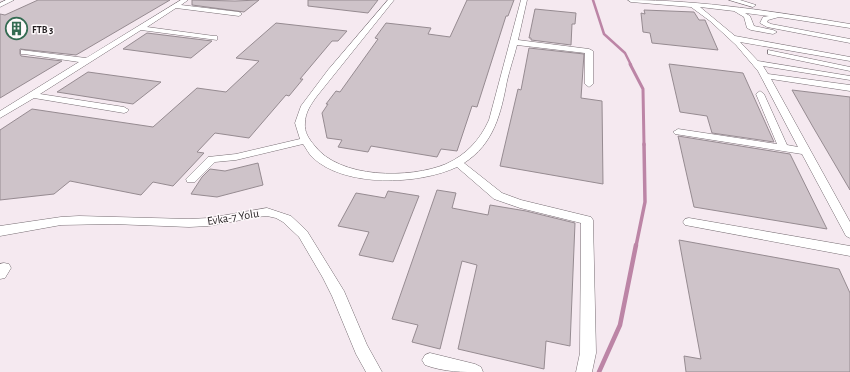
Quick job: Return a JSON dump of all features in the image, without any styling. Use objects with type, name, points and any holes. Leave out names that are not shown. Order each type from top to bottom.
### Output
[{"type":"street","points":[[0,5],[11,0]]},
{"type":"street","points":[[0,115],[185,0]]},
{"type":"street","points":[[391,0],[313,95],[300,117],[300,131],[309,149],[322,162],[354,174],[390,177],[416,175],[444,168],[470,154],[488,135],[524,0]]},
{"type":"street","points":[[631,0],[697,2],[718,8]]},
{"type":"street","points":[[697,2],[704,13],[741,47],[766,76],[806,150],[845,213],[850,233]]},
{"type":"street","points":[[704,13],[735,3],[831,19],[850,20]]},
{"type":"street","points":[[735,3],[850,26]]},
{"type":"street","points":[[735,3],[747,16],[751,28],[756,30],[850,46]]},
{"type":"street","points":[[174,6],[239,14]]},
{"type":"street","points":[[850,29],[834,25],[783,18],[768,18],[763,21],[763,23],[768,26],[850,41]]},
{"type":"street","points":[[140,28],[214,38]]},
{"type":"street","points":[[732,38],[850,59]]},
{"type":"street","points":[[514,42],[589,51],[589,84]]},
{"type":"street","points":[[741,47],[756,48],[798,59],[850,69]]},
{"type":"street","points":[[24,52],[87,61]]},
{"type":"street","points":[[756,63],[850,78]]},
{"type":"street","points":[[766,76],[850,88]]},
{"type":"street","points":[[760,94],[783,147]]},
{"type":"street","points":[[32,95],[124,110]]},
{"type":"street","points":[[678,132],[806,150]]},
{"type":"street","points":[[191,179],[212,159],[236,157],[305,141]]},
{"type":"street","points":[[457,162],[498,196],[504,199],[522,206],[587,220],[588,353],[584,372]]},
{"type":"street","name":"Evka-7 Yolu","points":[[0,231],[79,220],[189,223],[224,220],[257,213],[279,215],[287,219],[303,234],[328,274],[339,296],[361,350],[374,372]]},
{"type":"street","points":[[689,222],[850,252]]},
{"type":"street","points":[[430,360],[476,372]]},
{"type":"building","points":[[38,0],[170,0],[76,55],[20,49],[21,56],[62,61],[0,98],[0,14],[5,15]]},
{"type":"building","points":[[192,0],[259,0],[244,12],[192,5]]},
{"type":"building","points":[[308,0],[378,0],[368,13],[308,6]]},
{"type":"building","points":[[467,0],[514,0],[508,16],[506,16],[477,107],[472,106],[457,151],[441,149],[437,157],[371,146],[368,152],[338,147],[342,140],[327,138],[322,113],[328,104],[326,104],[336,91],[340,92],[378,39],[375,38],[386,23],[431,28],[428,34],[450,37]]},
{"type":"building","points":[[535,9],[576,13],[575,24],[572,24],[571,45],[531,40],[531,38],[529,38]]},
{"type":"building","points":[[644,10],[694,12],[699,20],[705,20],[718,50],[652,43],[650,33],[643,32],[641,13],[645,14]]},
{"type":"building","points":[[276,23],[347,31],[338,41],[332,41],[300,79],[303,79],[289,96],[286,95],[249,138],[215,133],[197,152],[204,153],[173,186],[153,182],[141,195],[70,181],[54,194],[0,200],[0,130],[32,109],[153,127],[197,88],[226,92],[259,61],[236,58]]},
{"type":"building","points":[[147,33],[212,41],[191,58],[123,49]]},
{"type":"building","points":[[529,48],[584,54],[581,98],[602,101],[603,184],[500,166],[518,89],[521,90]]},
{"type":"building","points":[[669,64],[743,73],[774,142],[712,133],[707,116],[680,112]]},
{"type":"building","points":[[88,72],[161,82],[133,104],[57,92]]},
{"type":"building","points":[[792,90],[850,97],[850,190],[813,127]]},
{"type":"building","points":[[678,136],[790,154],[827,229],[694,207]]},
{"type":"building","points":[[258,163],[263,185],[217,197],[191,194],[202,177],[210,169],[225,171]]},
{"type":"building","points":[[437,190],[456,193],[452,208],[488,215],[490,205],[526,211],[575,223],[570,346],[546,341],[544,369],[458,349],[477,265],[462,261],[440,349],[412,342],[418,325],[392,319]]},
{"type":"building","points":[[388,191],[419,196],[393,262],[359,255],[369,232],[338,226],[356,193],[385,198]]},
{"type":"building","points":[[679,240],[839,269],[850,293],[850,372],[686,372],[684,356],[701,359]]},
{"type":"waterway","points":[[593,0],[604,34],[625,53],[631,65]]},
{"type":"waterway","points":[[630,64],[643,89],[644,145]]},
{"type":"waterway","points":[[636,246],[645,202],[644,144]]},
{"type":"waterway","points":[[599,372],[620,325],[636,245]]},
{"type":"place","name":"FTB 3","points":[[17,29]]}]
